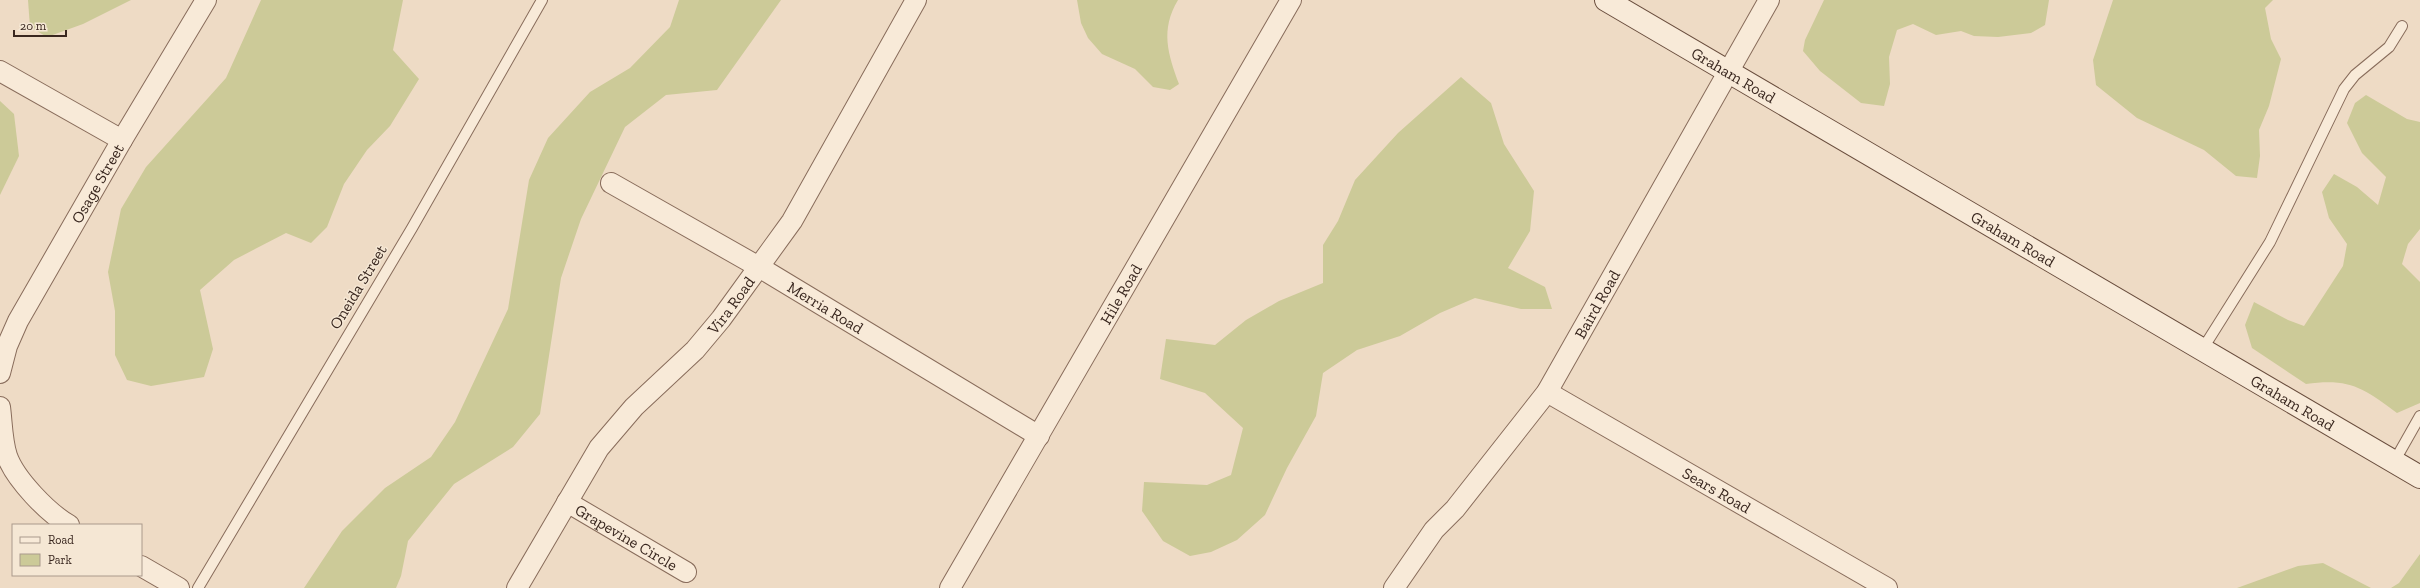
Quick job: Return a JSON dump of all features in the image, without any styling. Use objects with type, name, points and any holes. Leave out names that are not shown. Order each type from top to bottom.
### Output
[{"type":"main road","name":"Graham Road","points":[[1606,0],[2420,477]]},
{"type":"street","name":"Osage Street","points":[[0,373],[7,346],[18,322],[122,140],[206,0]]},
{"type":"street","name":"Vira Road","points":[[517,588],[599,448],[616,427],[695,350],[759,267],[792,221],[916,0]]},
{"type":"street","name":"Hile Road","points":[[950,588],[1291,0]]},
{"type":"street","name":"Baird Road","points":[[1394,588],[1434,530],[1455,509],[1547,392],[1769,0]]},
{"type":"street","points":[[0,71],[122,140]]},
{"type":"street","name":"Merria Road","points":[[611,183],[759,267],[1039,436]]},
{"type":"street","name":"Sears Road","points":[[1547,392],[1887,588]]},
{"type":"street","points":[[0,406],[4,459],[44,505],[68,524]]},
{"type":"street","name":"Grapevine Circle","points":[[567,502],[686,572]]},
{"type":"street","points":[[142,567],[179,588]]},
{"type":"lane","name":"Oneida Street","points":[[198,588],[412,228],[542,0]]},
{"type":"lane","points":[[2202,350],[2270,242],[2344,89],[2355,75],[2389,47],[2402,26]]},
{"type":"lane","points":[[2394,462],[2420,416]]},
{"type":"green space","points":[[28,0],[131,0],[83,24],[47,37],[30,27]]},
{"type":"green space","points":[[261,0],[403,0],[393,50],[419,79],[390,126],[367,150],[344,184],[327,227],[311,243],[286,233],[234,260],[200,290],[213,349],[204,377],[151,386],[127,380],[115,355],[115,311],[108,272],[121,209],[146,167],[226,78]]},
{"type":"green space","points":[[679,0],[781,0],[717,90],[666,95],[625,127],[581,219],[561,278],[540,414],[513,447],[454,484],[408,541],[401,576],[396,588],[304,588],[342,531],[385,488],[431,457],[455,422],[508,309],[529,180],[548,138],[590,92],[630,68],[670,27]]},
{"type":"green space","points":[[1077,0],[1178,0],[1172,11],[1169,22],[1168,42],[1169,52],[1179,84],[1170,90],[1153,87],[1135,69],[1102,54],[1088,38],[1081,23]]},
{"type":"green space","points":[[1824,0],[2049,0],[2045,25],[2031,33],[1998,37],[1974,36],[1961,31],[1936,35],[1913,24],[1897,30],[1889,57],[1890,84],[1884,106],[1861,103],[1820,71],[1803,51],[1805,40]]},
{"type":"green space","points":[[2113,0],[2273,0],[2265,8],[2271,39],[2281,59],[2269,106],[2259,130],[2260,156],[2257,178],[2236,176],[2204,150],[2137,118],[2096,85],[2093,60]]},
{"type":"green space","points":[[1461,77],[1491,103],[1504,144],[1534,191],[1530,231],[1508,268],[1545,287],[1552,309],[1521,309],[1475,298],[1440,313],[1400,336],[1357,350],[1323,373],[1316,416],[1287,468],[1265,515],[1237,540],[1211,552],[1190,556],[1163,541],[1142,511],[1144,482],[1207,485],[1231,475],[1243,428],[1205,393],[1160,379],[1166,339],[1215,345],[1246,320],[1279,301],[1323,283],[1323,245],[1338,221],[1355,180],[1398,133]]},
{"type":"green space","points":[[2366,95],[2407,119],[2420,122],[2420,229],[2408,244],[2402,264],[2420,282],[2420,403],[2397,413],[2375,397],[2355,387],[2334,382],[2306,384],[2252,348],[2245,325],[2254,302],[2288,320],[2304,326],[2343,266],[2347,244],[2329,218],[2322,192],[2334,174],[2357,187],[2378,205],[2386,177],[2362,153],[2347,123],[2355,103]]},
{"type":"green space","points":[[0,101],[14,114],[19,156],[0,195]]},
{"type":"green space","points":[[2420,554],[2420,588],[2391,588],[2399,583]]},
{"type":"green space","points":[[2323,563],[2371,588],[2237,588],[2298,566]]}]
